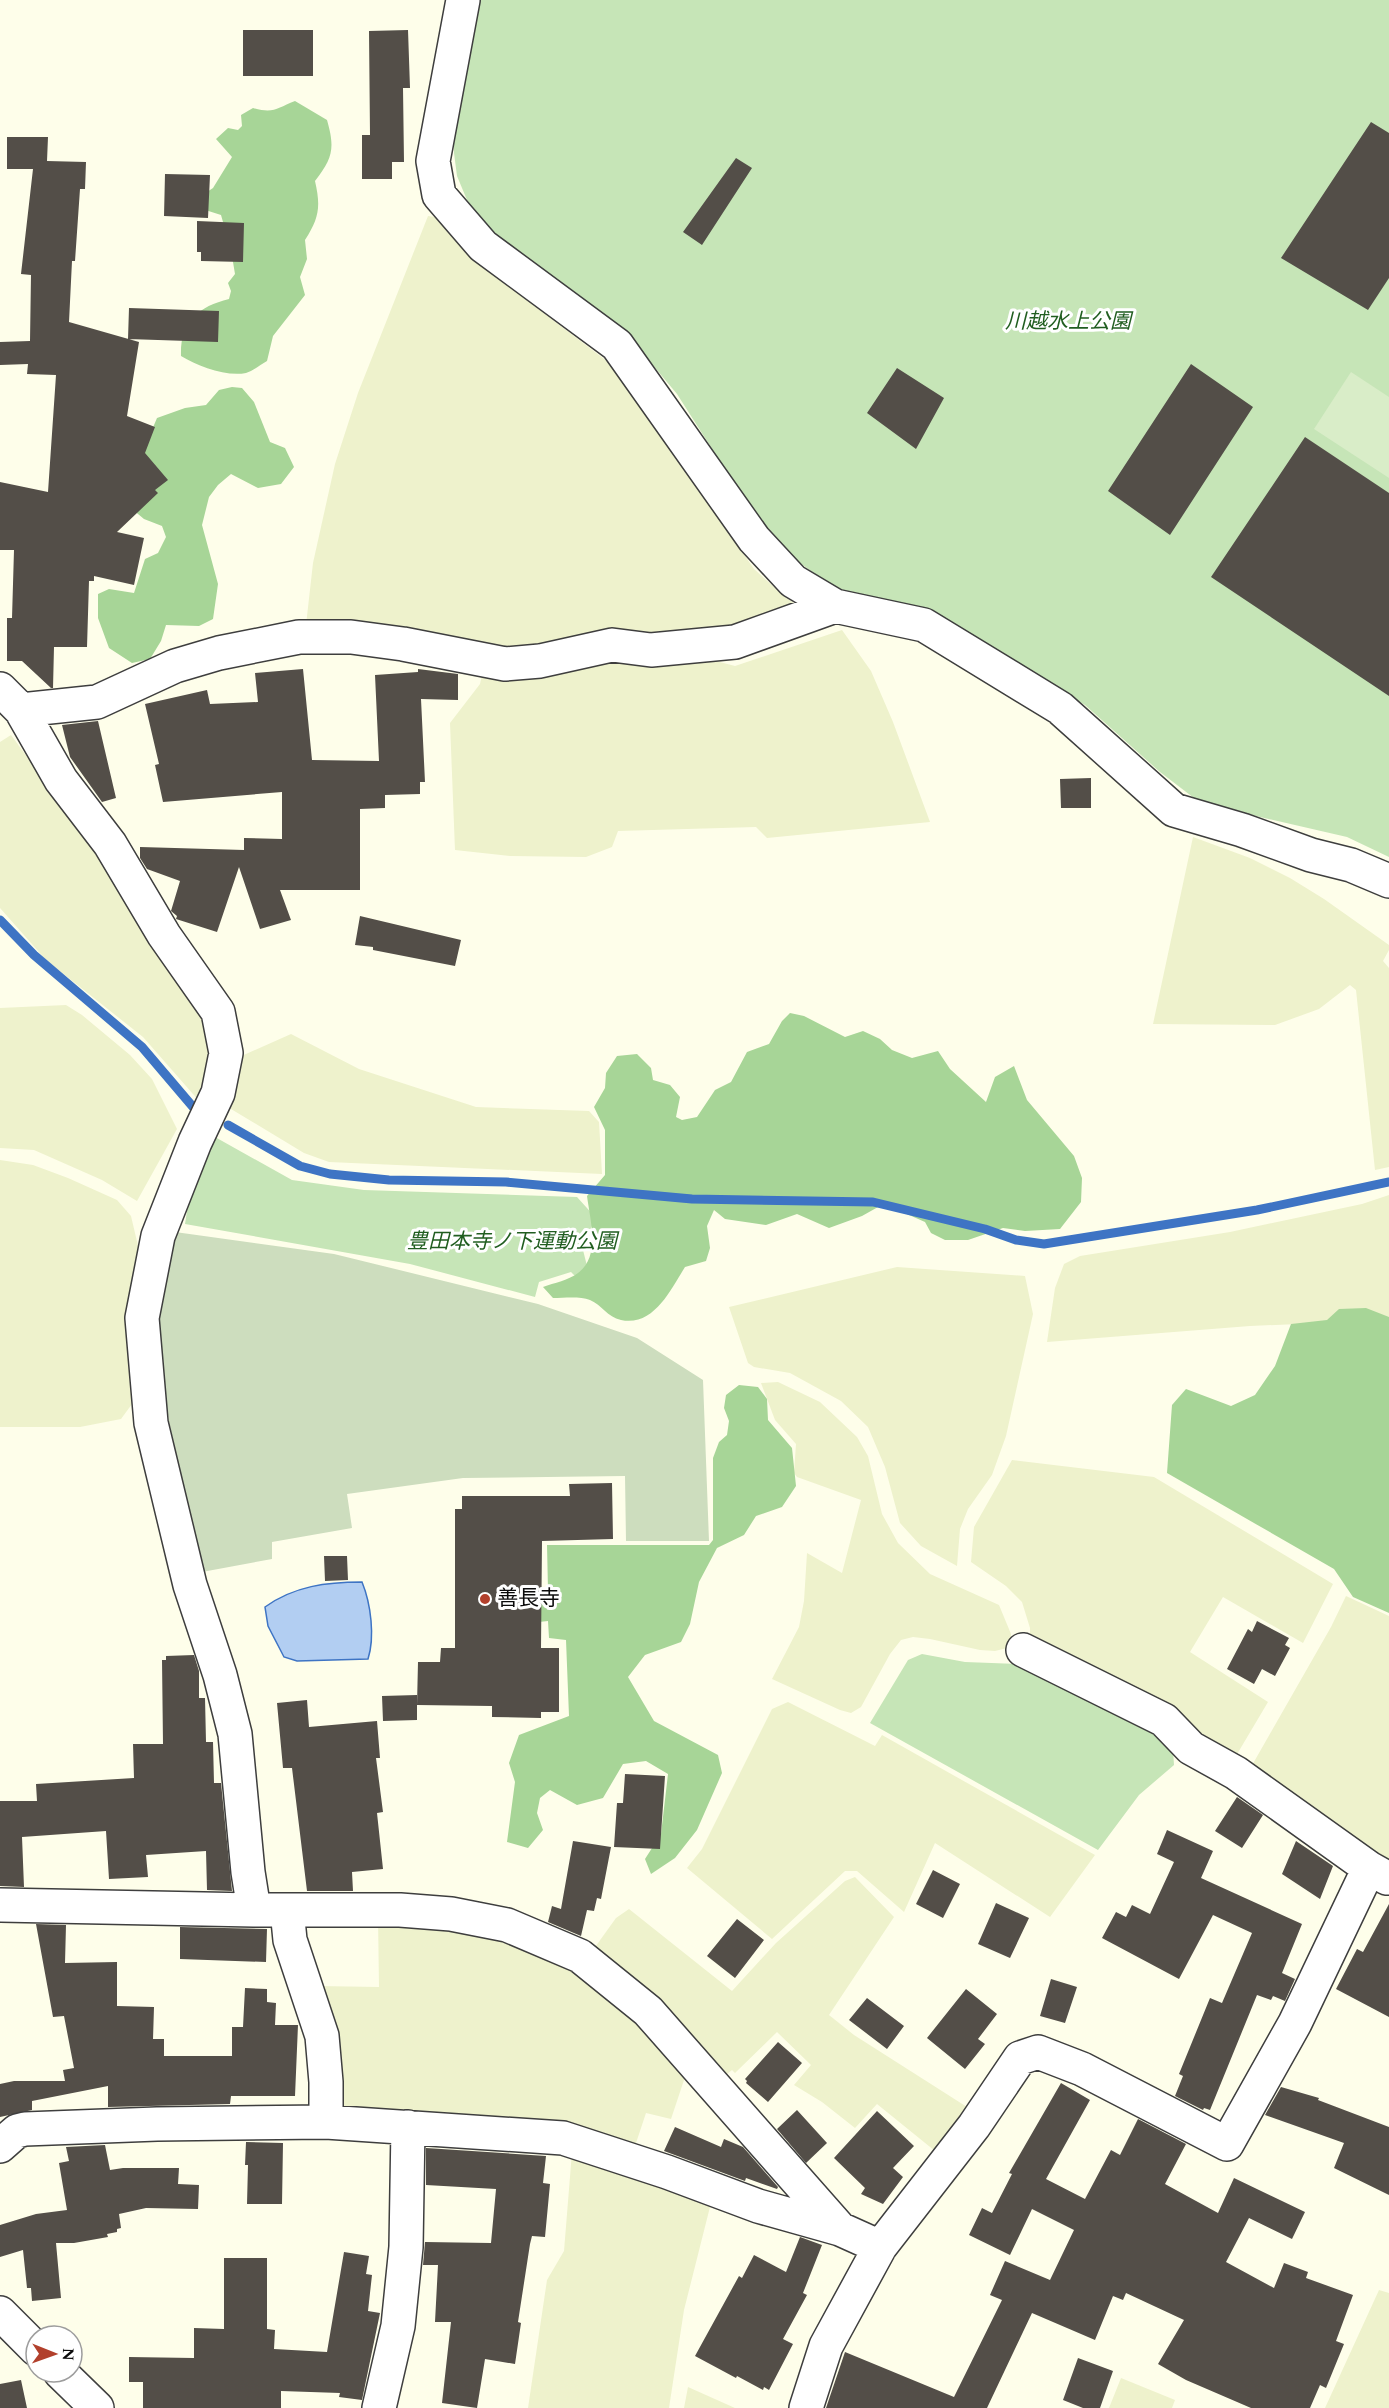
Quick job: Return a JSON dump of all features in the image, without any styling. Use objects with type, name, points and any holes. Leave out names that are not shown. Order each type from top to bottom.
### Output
[{"type":"street","points":[[463,0],[433,161],[439,195],[483,246],[616,345],[754,539],[794,581],[835,606],[924,625],[1060,708],[1174,810],[1242,830],[1311,855],[1351,865],[1389,881]]},
{"type":"street","points":[[10,700],[97,702],[175,666],[219,653],[298,637],[351,636],[505,664],[540,662],[612,645],[651,650],[735,642],[835,606]]},
{"type":"street","points":[[10,700],[61,780],[111,844],[164,934],[218,1012],[226,1053],[218,1093],[195,1142],[158,1236],[142,1318],[151,1423],[190,1585],[220,1675],[235,1734],[248,1872],[254,1910]]},
{"type":"street","points":[[806,2408],[826,2346],[880,2247],[974,2126],[1020,2058],[1038,2052],[1082,2069],[1227,2144],[1379,1874],[1236,1773],[1191,1748],[1164,1720],[1023,1650]]},
{"type":"street","points":[[0,1905],[254,1910],[400,1910],[451,1914],[507,1925],[580,1956],[648,2011],[840,2229]]},
{"type":"street","points":[[287,1910],[290,1940],[322,2036],[326,2082],[326,2122]]},
{"type":"street","points":[[0,2146],[17,2131],[25,2129],[157,2124],[326,2122],[562,2138],[667,2172],[758,2206],[840,2229],[880,2247]]},
{"type":"street","points":[[379,2408],[398,2326],[406,2247],[408,2127]]},
{"type":"street","points":[[0,2313],[24,2337]]},
{"type":"street","points":[[72,2384],[97,2408]]},
{"type":"green space","name":"川越水上公園","points":[[480,0],[1389,0],[1389,857],[1347,837],[1260,817],[1194,798],[1160,772],[1085,705],[927,610],[896,605],[833,587],[789,555],[758,521],[677,394],[641,351],[510,249],[484,224],[467,200],[457,176],[453,123]]},
{"type":"green space","points":[[295,101],[327,120],[331,138],[329,159],[315,181],[318,212],[305,240],[307,259],[300,277],[305,295],[273,336],[267,361],[246,373],[212,370],[181,356],[184,333],[193,317],[208,306],[229,299],[231,291],[228,283],[235,274],[221,215],[199,208],[201,196],[213,188],[232,157],[216,139],[228,128],[238,130],[242,126],[241,115],[253,108],[271,110]]},
{"type":"green space","points":[[428,216],[435,217],[483,267],[616,368],[754,569],[786,598],[809,612],[778,620],[533,655],[306,625],[313,563],[335,464],[358,393]]},
{"type":"green space","points":[[1351,372],[1389,397],[1389,478],[1314,429]]},
{"type":"green space","points":[[232,387],[242,388],[254,402],[270,442],[285,448],[294,467],[281,484],[258,488],[231,474],[218,485],[209,497],[202,525],[218,584],[213,619],[199,626],[166,625],[161,641],[150,659],[132,663],[109,648],[98,618],[98,594],[109,589],[134,593],[145,559],[158,553],[166,537],[162,526],[144,519],[132,509],[141,456],[157,418],[185,408],[206,405],[219,390]]},
{"type":"green space","points":[[842,630],[871,671],[893,722],[930,822],[767,838],[756,827],[618,831],[612,847],[586,857],[510,856],[455,850],[450,723],[480,684],[484,666],[588,655],[697,656],[735,666]]},
{"type":"green space","points":[[11,735],[83,833],[192,994],[208,1035],[211,1065],[200,1102],[143,1037],[46,960],[0,908],[0,742]]},
{"type":"green space","points":[[1193,837],[1250,858],[1290,878],[1389,945],[1383,961],[1389,968],[1389,1167],[1375,1170],[1356,990],[1350,985],[1319,1009],[1275,1025],[1153,1024]]},
{"type":"green space","points":[[66,1005],[82,1015],[130,1055],[152,1079],[177,1129],[137,1201],[102,1180],[34,1150],[0,1148],[0,1008]]},
{"type":"green space","points":[[790,1013],[804,1016],[845,1037],[863,1031],[880,1039],[892,1050],[912,1058],[938,1051],[950,1069],[986,1102],[995,1077],[1014,1066],[1027,1100],[1074,1156],[1082,1178],[1081,1202],[1060,1229],[1025,1231],[1003,1228],[968,1240],[945,1240],[931,1233],[925,1222],[900,1211],[878,1207],[862,1216],[829,1228],[797,1214],[766,1225],[725,1219],[714,1210],[707,1226],[710,1248],[706,1261],[685,1267],[660,1304],[643,1318],[633,1321],[621,1320],[590,1300],[553,1298],[543,1287],[578,1273],[590,1257],[592,1226],[587,1196],[605,1175],[605,1130],[594,1107],[605,1088],[606,1073],[617,1056],[637,1054],[651,1068],[653,1080],[670,1085],[680,1097],[676,1117],[682,1120],[697,1117],[715,1090],[731,1082],[747,1052],[769,1044],[782,1021]]},
{"type":"green space","points":[[291,1034],[359,1069],[476,1107],[589,1111],[599,1122],[602,1174],[329,1162],[304,1153],[226,1106],[237,1058]]},
{"type":"green space","name":"豊田本寺ノ下運動公園","points":[[215,1137],[292,1180],[364,1190],[577,1197],[596,1218],[582,1246],[592,1286],[585,1286],[571,1272],[539,1282],[535,1297],[410,1264],[185,1224],[191,1186]]},
{"type":"green space","points":[[0,1160],[33,1165],[68,1178],[117,1200],[131,1216],[139,1250],[132,1282],[132,1404],[121,1419],[80,1427],[0,1427]]},
{"type":"green space","points":[[1389,1195],[1389,1320],[1250,1326],[1047,1342],[1055,1288],[1064,1264],[1080,1256],[1230,1232],[1362,1204]]},
{"type":"green space","points":[[175,1232],[334,1254],[538,1304],[637,1338],[703,1380],[709,1541],[626,1541],[625,1476],[463,1478],[347,1494],[352,1528],[272,1542],[272,1559],[202,1572],[169,1421],[159,1358],[160,1299]]},
{"type":"green space","points":[[897,1267],[1025,1276],[1033,1314],[1006,1436],[992,1475],[968,1509],[960,1529],[957,1566],[921,1546],[900,1523],[885,1467],[868,1427],[841,1401],[790,1373],[754,1367],[748,1363],[729,1307]]},
{"type":"green space","points":[[1366,1308],[1389,1317],[1389,1613],[1353,1597],[1334,1569],[1167,1473],[1172,1405],[1186,1389],[1231,1406],[1255,1395],[1275,1366],[1291,1324],[1327,1320],[1339,1309]]},
{"type":"green space","points":[[778,1382],[820,1402],[857,1437],[868,1456],[882,1514],[898,1543],[930,1574],[999,1605],[1011,1634],[1011,1647],[995,1651],[913,1637],[901,1640],[890,1654],[861,1707],[851,1713],[772,1679],[799,1627],[804,1601],[807,1553],[842,1573],[861,1500],[797,1477],[794,1473],[796,1444],[775,1420],[761,1383]]},
{"type":"green space","points":[[739,1385],[758,1387],[767,1399],[768,1420],[792,1448],[796,1486],[782,1507],[756,1516],[744,1535],[717,1548],[699,1582],[690,1624],[681,1642],[645,1655],[628,1677],[654,1721],[718,1755],[722,1773],[697,1830],[675,1858],[651,1874],[645,1859],[661,1834],[668,1774],[646,1761],[623,1764],[603,1798],[577,1805],[550,1790],[540,1798],[537,1813],[543,1830],[528,1848],[507,1842],[515,1782],[509,1763],[519,1735],[569,1716],[566,1640],[549,1638],[548,1621],[539,1622],[538,1594],[548,1590],[547,1545],[709,1545],[713,1540],[713,1458],[719,1442],[727,1435],[729,1421],[724,1408],[726,1395]]},
{"type":"green space","points":[[1012,1460],[1154,1477],[1333,1584],[1303,1643],[1223,1597],[1190,1652],[1268,1702],[1233,1761],[1030,1641],[1030,1628],[1022,1602],[1006,1586],[971,1562],[974,1527]]},
{"type":"green space","points":[[1346,1596],[1389,1616],[1389,1860],[1338,1829],[1251,1767],[1331,1627]]},
{"type":"green space","points":[[922,1654],[965,1662],[1021,1664],[1145,1722],[1173,1750],[1174,1765],[1139,1795],[1098,1850],[870,1723],[908,1660]]},
{"type":"green space","points":[[788,1702],[875,1746],[882,1735],[1095,1855],[1050,1917],[935,1843],[904,1912],[857,1871],[845,1871],[772,1939],[687,1868],[702,1849],[772,1709]]},
{"type":"green space","points":[[855,1877],[894,1917],[829,2015],[854,2035],[967,2107],[935,2151],[877,2104],[855,2128],[822,2102],[794,2085],[811,2065],[777,2032],[735,2073],[732,2070],[720,2080],[593,1950],[616,1918],[629,1909],[732,1991],[776,1943],[845,1881]]},
{"type":"green space","points":[[378,1917],[509,1933],[580,1966],[651,2027],[686,2074],[671,2119],[646,2113],[633,2152],[339,2109],[318,1986],[379,1987]]},
{"type":"green space","points":[[572,2152],[712,2199],[684,2310],[669,2408],[528,2408],[547,2280],[564,2251]]},
{"type":"green space","points":[[1379,2290],[1389,2293],[1389,2408],[1325,2408]]},
{"type":"green space","points":[[1121,2378],[1175,2400],[1172,2408],[1109,2408]]},
{"type":"green space","points":[[688,2387],[735,2408],[684,2408]]},
{"type":"water","points":[[362,1582],[371,1621],[368,1659],[297,1661],[284,1657],[268,1626],[265,1607],[299,1590],[336,1583]]},
{"type":"building","points":[[243,30],[313,30],[313,76],[243,76]]},
{"type":"building","points":[[408,30],[410,88],[403,88],[404,162],[392,162],[392,179],[362,179],[362,135],[370,135],[369,31]]},
{"type":"building","points":[[1371,122],[1389,133],[1389,278],[1368,310],[1281,258]]},
{"type":"building","points":[[7,137],[48,137],[47,161],[86,162],[85,189],[80,189],[75,261],[72,261],[69,322],[139,342],[127,416],[155,427],[145,453],[168,480],[155,490],[158,493],[117,532],[144,538],[134,585],[94,576],[94,581],[89,581],[87,647],[54,647],[53,688],[22,661],[7,661],[7,618],[12,618],[14,550],[0,550],[0,482],[48,492],[56,375],[27,374],[28,364],[0,365],[0,342],[30,341],[31,275],[21,274],[33,169],[7,169]]},
{"type":"building","points":[[736,158],[752,168],[702,245],[683,232]]},
{"type":"building","points":[[165,174],[210,175],[208,218],[164,216]]},
{"type":"building","points":[[197,221],[244,223],[243,262],[201,261],[201,252],[197,252]]},
{"type":"building","points":[[129,308],[219,311],[218,342],[128,339]]},
{"type":"building","points":[[1191,364],[1253,407],[1170,535],[1108,491]]},
{"type":"building","points":[[897,368],[944,398],[916,449],[867,413]]},
{"type":"building","points":[[1305,437],[1389,493],[1389,696],[1211,577]]},
{"type":"building","points":[[303,669],[312,760],[379,761],[375,675],[418,672],[418,669],[458,674],[458,700],[421,699],[425,782],[420,782],[420,794],[385,795],[385,808],[360,809],[360,890],[280,890],[291,920],[260,929],[239,867],[217,932],[176,919],[177,916],[171,911],[180,881],[147,869],[140,858],[140,847],[244,850],[244,838],[282,839],[282,792],[163,802],[155,765],[159,764],[145,704],[207,690],[210,704],[258,702],[255,673]]},
{"type":"building","points":[[98,721],[116,798],[102,802],[70,757],[62,725]]},
{"type":"building","points":[[1091,778],[1091,808],[1061,808],[1060,779]]},
{"type":"building","points":[[360,916],[461,940],[455,966],[355,945]]},
{"type":"building","points":[[612,1483],[613,1539],[542,1541],[541,1648],[559,1648],[559,1712],[541,1712],[541,1718],[492,1717],[492,1706],[417,1705],[418,1662],[440,1662],[441,1648],[455,1648],[455,1509],[462,1509],[462,1496],[570,1496],[569,1484]]},
{"type":"building","points":[[324,1556],[347,1556],[348,1580],[325,1581]]},
{"type":"building","points":[[1257,1621],[1289,1638],[1285,1645],[1290,1648],[1275,1676],[1262,1669],[1254,1684],[1227,1669],[1248,1629],[1252,1632]]},
{"type":"building","points":[[194,1655],[199,1671],[199,1698],[205,1698],[206,1742],[213,1742],[214,1783],[221,1783],[232,1891],[207,1890],[206,1851],[146,1855],[148,1877],[109,1879],[106,1831],[22,1837],[24,1887],[0,1886],[0,1801],[37,1801],[36,1784],[134,1778],[133,1744],[163,1744],[162,1660],[166,1660],[166,1656]]},
{"type":"building","points":[[417,1695],[417,1720],[383,1721],[382,1696]]},
{"type":"building","points":[[307,1700],[309,1727],[377,1721],[380,1758],[376,1758],[383,1812],[377,1813],[383,1869],[352,1872],[353,1891],[307,1891],[292,1768],[283,1768],[277,1703]]},
{"type":"building","points":[[625,1774],[665,1776],[660,1849],[614,1847],[617,1803],[623,1803]]},
{"type":"building","points":[[1237,1797],[1263,1815],[1242,1848],[1215,1831]]},
{"type":"building","points":[[1167,1830],[1213,1851],[1201,1878],[1302,1924],[1282,1973],[1295,1979],[1285,2001],[1273,1996],[1271,2000],[1257,1995],[1210,2110],[1204,2108],[1203,2110],[1175,2096],[1183,2076],[1179,2074],[1210,1998],[1222,2003],[1252,1933],[1213,1915],[1179,1979],[1102,1938],[1116,1912],[1126,1917],[1132,1905],[1150,1914],[1174,1862],[1157,1854]]},
{"type":"building","points":[[573,1841],[611,1847],[601,1899],[597,1898],[594,1911],[587,1910],[581,1936],[548,1922],[552,1906],[561,1909]]},
{"type":"building","points":[[1296,1841],[1333,1866],[1320,1899],[1282,1874]]},
{"type":"building","points":[[933,1870],[960,1884],[943,1918],[916,1904]]},
{"type":"building","points":[[996,1903],[1029,1918],[1010,1958],[978,1944]]},
{"type":"building","points":[[1389,1904],[1389,2017],[1336,1989],[1357,1949],[1363,1952]]},
{"type":"building","points":[[737,1919],[764,1940],[735,1978],[707,1956]]},
{"type":"building","points":[[36,1924],[66,1925],[65,1963],[117,1962],[117,2006],[154,2007],[153,2039],[164,2039],[164,2056],[232,2056],[232,2027],[243,2027],[245,1988],[267,1989],[267,2002],[276,2003],[275,2025],[298,2025],[295,2096],[231,2096],[230,2104],[108,2107],[108,2086],[32,2101],[32,2110],[0,2117],[0,2084],[14,2081],[65,2081],[63,2070],[74,2068],[64,2016],[53,2017]]},
{"type":"building","points":[[180,1927],[267,1929],[266,1962],[180,1959]]},
{"type":"building","points":[[1051,1979],[1077,1987],[1065,2023],[1040,2016]]},
{"type":"building","points":[[966,1989],[997,2014],[978,2039],[985,2044],[965,2069],[927,2038]]},
{"type":"building","points":[[867,1998],[904,2026],[887,2049],[849,2020]]},
{"type":"building","points":[[778,2042],[802,2063],[768,2102],[746,2083],[745,2079]]},
{"type":"building","points":[[1061,2083],[1090,2100],[1046,2179],[1085,2199],[1111,2150],[1120,2155],[1138,2119],[1186,2144],[1165,2184],[1218,2213],[1234,2178],[1305,2212],[1292,2239],[1249,2218],[1226,2262],[1274,2288],[1284,2263],[1308,2272],[1306,2278],[1353,2295],[1336,2341],[1344,2344],[1326,2388],[1320,2385],[1310,2408],[1251,2408],[1186,2380],[1158,2364],[1184,2320],[1126,2293],[1123,2300],[1113,2296],[1095,2340],[1032,2313],[987,2408],[826,2408],[845,2352],[954,2397],[1002,2300],[990,2295],[1005,2261],[1050,2280],[1074,2230],[1032,2209],[1010,2255],[969,2235],[982,2208],[992,2213],[1012,2174],[1009,2173]]},
{"type":"building","points":[[1281,2087],[1319,2098],[1318,2100],[1389,2127],[1389,2195],[1334,2168],[1344,2143],[1265,2115]]},
{"type":"building","points":[[797,2110],[827,2143],[806,2163],[777,2129]]},
{"type":"building","points":[[877,2111],[914,2146],[893,2168],[903,2177],[883,2204],[861,2194],[865,2188],[834,2158]]},
{"type":"building","points":[[675,2127],[721,2147],[724,2139],[743,2147],[778,2187],[777,2189],[746,2178],[745,2181],[664,2151]]},
{"type":"building","points":[[246,2142],[283,2143],[282,2204],[247,2204]]},
{"type":"building","points":[[105,2145],[110,2170],[179,2168],[178,2184],[199,2185],[198,2209],[146,2208],[119,2214],[121,2228],[117,2229],[117,2232],[107,2234],[108,2237],[74,2243],[56,2243],[61,2298],[32,2301],[31,2288],[27,2288],[23,2250],[0,2257],[0,2225],[36,2214],[67,2210],[59,2163],[69,2161],[66,2147]]},
{"type":"building","points":[[426,2148],[546,2156],[543,2183],[550,2184],[545,2237],[532,2236],[530,2244],[518,2322],[521,2323],[515,2364],[485,2359],[477,2408],[442,2403],[451,2322],[435,2322],[438,2265],[423,2265],[425,2242],[491,2243],[496,2189],[426,2185]]},
{"type":"building","points":[[800,2237],[822,2245],[803,2293],[807,2295],[783,2339],[793,2344],[769,2390],[764,2387],[763,2390],[737,2376],[736,2378],[695,2356],[739,2276],[742,2278],[754,2255],[786,2272]]},
{"type":"building","points":[[344,2252],[369,2256],[366,2274],[372,2275],[368,2311],[380,2313],[362,2400],[339,2397],[340,2393],[281,2391],[281,2408],[143,2408],[143,2382],[129,2382],[129,2357],[194,2358],[194,2328],[224,2329],[224,2258],[267,2258],[267,2329],[275,2330],[274,2349],[327,2352]]},
{"type":"building","points":[[1078,2358],[1113,2371],[1100,2408],[1083,2408],[1063,2400]]},
{"type":"building","points":[[21,2380],[27,2408],[0,2408],[0,2384]]},
{"type":"waterway","points":[[0,920],[34,955],[142,1047],[193,1107]]},
{"type":"waterway","points":[[228,1125],[300,1166],[330,1174],[389,1180],[506,1182],[692,1199],[873,1202],[985,1229],[1016,1240],[1044,1244],[1257,1210],[1389,1182]]},
{"type":"place","name":"善長寺","points":[[485,1599]]}]
